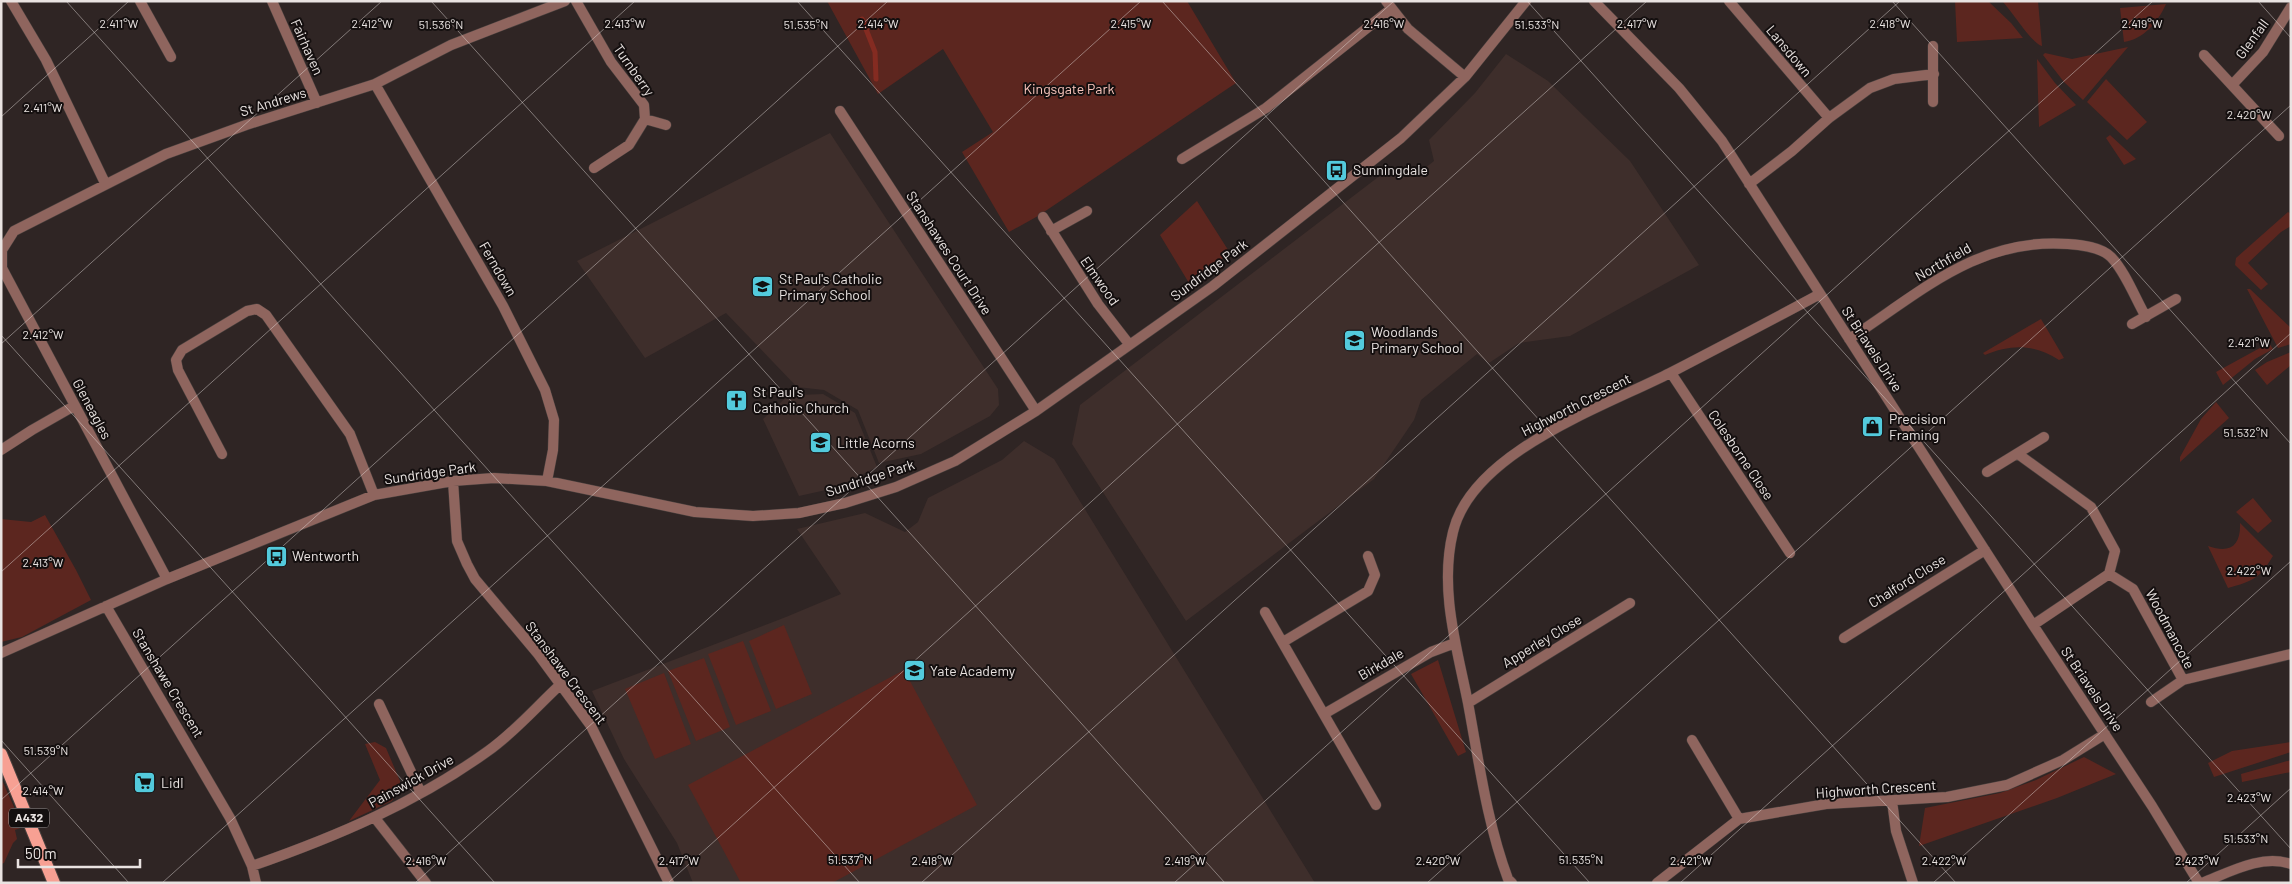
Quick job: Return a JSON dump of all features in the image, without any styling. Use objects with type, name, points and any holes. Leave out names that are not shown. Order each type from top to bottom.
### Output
[{"type":"main road","name":"A432","points":[[1,754],[54,883]]},
{"type":"street","points":[[11,1],[46,60],[105,183]]},
{"type":"street","points":[[140,1],[171,57]]},
{"type":"street","name":"Fairhaven","points":[[272,1],[317,103]]},
{"type":"street","name":"St Andrews","points":[[2,250],[14,231],[105,183],[166,154],[246,125],[375,84],[451,45],[565,1]]},
{"type":"street","name":"Turnberry","points":[[576,1],[611,62],[644,105],[645,119],[629,145],[594,168]]},
{"type":"street","name":"Sundridge Park","points":[[1,653],[167,579],[374,495],[453,481],[494,478],[547,481],[695,512],[753,516],[799,513],[845,504],[905,483],[956,461],[1036,411],[1213,286],[1402,138],[1465,77],[1526,1]]},
{"type":"street","name":"St Briavels Drive","points":[[1594,1],[1679,88],[1722,142],[2201,883]]},
{"type":"street","name":"Lansdown","points":[[1729,1],[1829,118]]},
{"type":"street","points":[[1182,160],[1266,108],[1389,5],[1408,29],[1465,77]]},
{"type":"street","name":"Glenfall","points":[[2232,85],[2263,52],[2291,7]]},
{"type":"street","points":[[1933,102],[1934,46]]},
{"type":"street","points":[[2204,55],[2279,136]]},
{"type":"street","points":[[1748,184],[1792,151],[1829,118],[1870,88],[1894,79],[1934,74]]},
{"type":"street","name":"Ferndown","points":[[375,84],[503,306],[545,390],[554,420],[553,450],[547,481]]},
{"type":"street","name":"Stanshawes Court Drive","points":[[840,111],[1036,411]]},
{"type":"street","points":[[645,119],[666,125]]},
{"type":"street","points":[[1051,231],[1087,211]]},
{"type":"street","name":"Elmwood","points":[[1043,217],[1098,304],[1129,344]]},
{"type":"street","name":"Northfield","points":[[1849,339],[1929,285],[1974,259],[2025,244],[2054,243],[2087,246],[2111,257],[2146,317]]},
{"type":"street","name":"Gleneagles","points":[[2,250],[2,268],[167,579]]},
{"type":"street","name":"Highworth Crescent","points":[[1512,883],[1508,879],[1496,846],[1455,643],[1449,599],[1448,558],[1453,530],[1463,507],[1478,486],[1500,465],[1528,444],[1670,373],[1820,294]]},
{"type":"street","points":[[2132,324],[2176,299]]},
{"type":"street","points":[[222,454],[178,370],[176,360],[182,350],[247,311],[257,309],[266,314],[350,434],[374,495]]},
{"type":"street","name":"Colesborne Close","points":[[1670,373],[1790,553]]},
{"type":"street","points":[[1,450],[74,406]]},
{"type":"street","points":[[1987,472],[2044,437]]},
{"type":"street","points":[[2018,454],[2091,508],[2115,551],[2109,574],[2033,625]]},
{"type":"street","name":"Stanshawe Crescent","points":[[453,481],[457,541],[467,564],[476,579],[561,684],[591,726],[668,883]]},
{"type":"street","name":"Chalford Close","points":[[1844,638],[1985,550]]},
{"type":"street","points":[[1283,642],[1368,591],[1375,575],[1368,556]]},
{"type":"street","name":"Woodmancote","points":[[2109,574],[2134,589],[2183,680]]},
{"type":"street","name":"Apperley Close","points":[[1468,703],[1630,603]]},
{"type":"street","name":"Stanshawe Crescent","points":[[106,606],[230,818],[252,866],[256,883]]},
{"type":"street","points":[[1265,612],[1376,805]]},
{"type":"street","name":"Birkdale","points":[[1324,714],[1431,652],[1455,643]]},
{"type":"street","name":"Woodmancote","points":[[2151,702],[2183,680],[2291,654]]},
{"type":"street","name":"Painswick Drive","points":[[252,866],[375,818],[421,793],[490,750],[561,684]]},
{"type":"street","points":[[379,704],[421,793]]},
{"type":"street","name":"Highworth Crescent","points":[[1657,883],[1739,820],[1826,804],[1947,797],[2007,785],[2064,760],[2105,734]]},
{"type":"street","points":[[1692,740],[1739,820]]},
{"type":"street","points":[[1892,801],[1896,831],[1913,883]]},
{"type":"street","points":[[375,818],[426,883]]},
{"type":"street","points":[[2201,883],[2247,865],[2277,860],[2291,864]]},
{"type":"shaded area","name":"Woodlands Primary School","points":[[1506,54],[1548,81],[1630,161],[1699,265],[1570,336],[1519,343],[1489,363],[1477,354],[1421,400],[1414,420],[1374,479],[1186,621],[1072,444],[1080,405],[1390,168],[1415,176],[1434,161],[1429,140],[1475,93]]},
{"type":"shaded area","name":"St Paul's Catholic Primary School","points":[[830,133],[998,389],[999,405],[990,416],[921,454],[879,463],[858,410],[824,390],[797,387],[726,313],[645,358],[577,261]]},
{"type":"shaded area","name":"Little Acorns","points":[[793,391],[799,395],[823,394],[855,413],[877,467],[835,488],[799,496],[763,419]]},
{"type":"shaded area","name":"Yate Academy","points":[[1024,441],[1054,459],[1315,883],[693,883],[677,843],[624,759],[592,691],[841,594],[797,529],[865,513],[905,532],[918,522],[928,498],[1002,460]]},
{"type":"green space","name":"Kingsgate Park","points":[[827,1],[1187,1],[1236,83],[1038,216],[1009,232],[962,152],[993,132],[943,49],[878,94]]},
{"type":"green space","points":[[1955,1],[1988,1],[2011,23],[2023,38],[1957,42]]},
{"type":"green space","points":[[2002,1],[2038,1],[2042,46],[2033,40]]},
{"type":"green space","points":[[2166,4],[2150,29],[2138,37],[2124,42],[2120,8]]},
{"type":"green space","points":[[2128,47],[2083,100],[2064,82],[2043,55],[2045,53],[2072,59]]},
{"type":"green space","points":[[2037,59],[2055,83],[2076,105],[2039,127]]},
{"type":"green space","points":[[2106,79],[2147,122],[2127,140],[2087,102]]},
{"type":"green space","points":[[2110,135],[2136,159],[2124,165],[2106,138]]},
{"type":"green space","points":[[1197,201],[1230,253],[1189,283],[1160,235]]},
{"type":"green space","points":[[2288,212],[2291,214],[2291,226],[2281,232],[2248,263],[2268,284],[2261,290],[2235,265],[2236,258]]},
{"type":"green space","points":[[2247,289],[2250,289],[2291,328],[2291,344],[2278,348]]},
{"type":"green space","points":[[2041,319],[2064,358],[2059,360],[2041,351],[2023,347],[2004,349],[1985,355],[1983,353]]},
{"type":"green space","points":[[2269,343],[2273,349],[2255,359],[2223,385],[2216,372]]},
{"type":"green space","points":[[2291,352],[2291,365],[2267,385],[2255,370],[2267,362]]},
{"type":"green space","points":[[2216,402],[2229,418],[2180,462],[2180,457],[2201,419]]},
{"type":"green space","points":[[2253,498],[2272,521],[2258,533],[2236,512]]},
{"type":"green space","points":[[45,515],[91,600],[22,637],[1,642],[1,519],[31,522]]},
{"type":"green space","points":[[2240,523],[2273,556],[2264,570],[2255,578],[2228,588],[2208,546],[2222,549],[2233,546],[2239,537]]},
{"type":"green space","points":[[784,625],[812,694],[776,709],[749,641]]},
{"type":"green space","points":[[743,641],[771,711],[736,725],[708,654]]},
{"type":"green space","points":[[704,658],[730,727],[696,741],[668,671]]},
{"type":"green space","points":[[1438,660],[1466,752],[1458,756],[1411,674]]},
{"type":"green space","points":[[904,670],[977,805],[832,883],[741,883],[688,785]]},
{"type":"green space","points":[[664,673],[691,744],[655,759],[625,689]]},
{"type":"green space","points":[[375,742],[386,748],[400,781],[400,787],[392,801],[349,821],[380,780],[365,744]]},
{"type":"green space","points":[[2291,742],[2291,752],[2214,777],[2208,763],[2232,751]]},
{"type":"green space","points":[[2084,757],[2116,774],[2057,798],[1919,846],[1925,808],[2000,793],[2036,780]]},
{"type":"green space","points":[[2291,760],[2291,772],[2242,782],[2241,774]]},
{"type":"green space","points":[[1,778],[23,827],[15,830],[17,839],[13,843],[4,863],[1,864]]},
{"type":"waterway","points":[[862,19],[875,52],[876,79]]},
{"type":"place","name":"Sunningdale","points":[[1337,170]]},
{"type":"place","name":"St Paul's Catholic Primary School","points":[[763,287]]},
{"type":"place","name":"Woodlands Primary School","points":[[1355,340]]},
{"type":"place","name":"St Paul's Catholic Church","points":[[737,400]]},
{"type":"place","name":"Precision Framing","points":[[1873,427]]},
{"type":"place","name":"Little Acorns","points":[[821,443]]},
{"type":"place","name":"Wentworth","points":[[276,556]]},
{"type":"place","name":"Yate Academy","points":[[914,671]]},
{"type":"place","name":"Lidl","points":[[145,783]]}]
